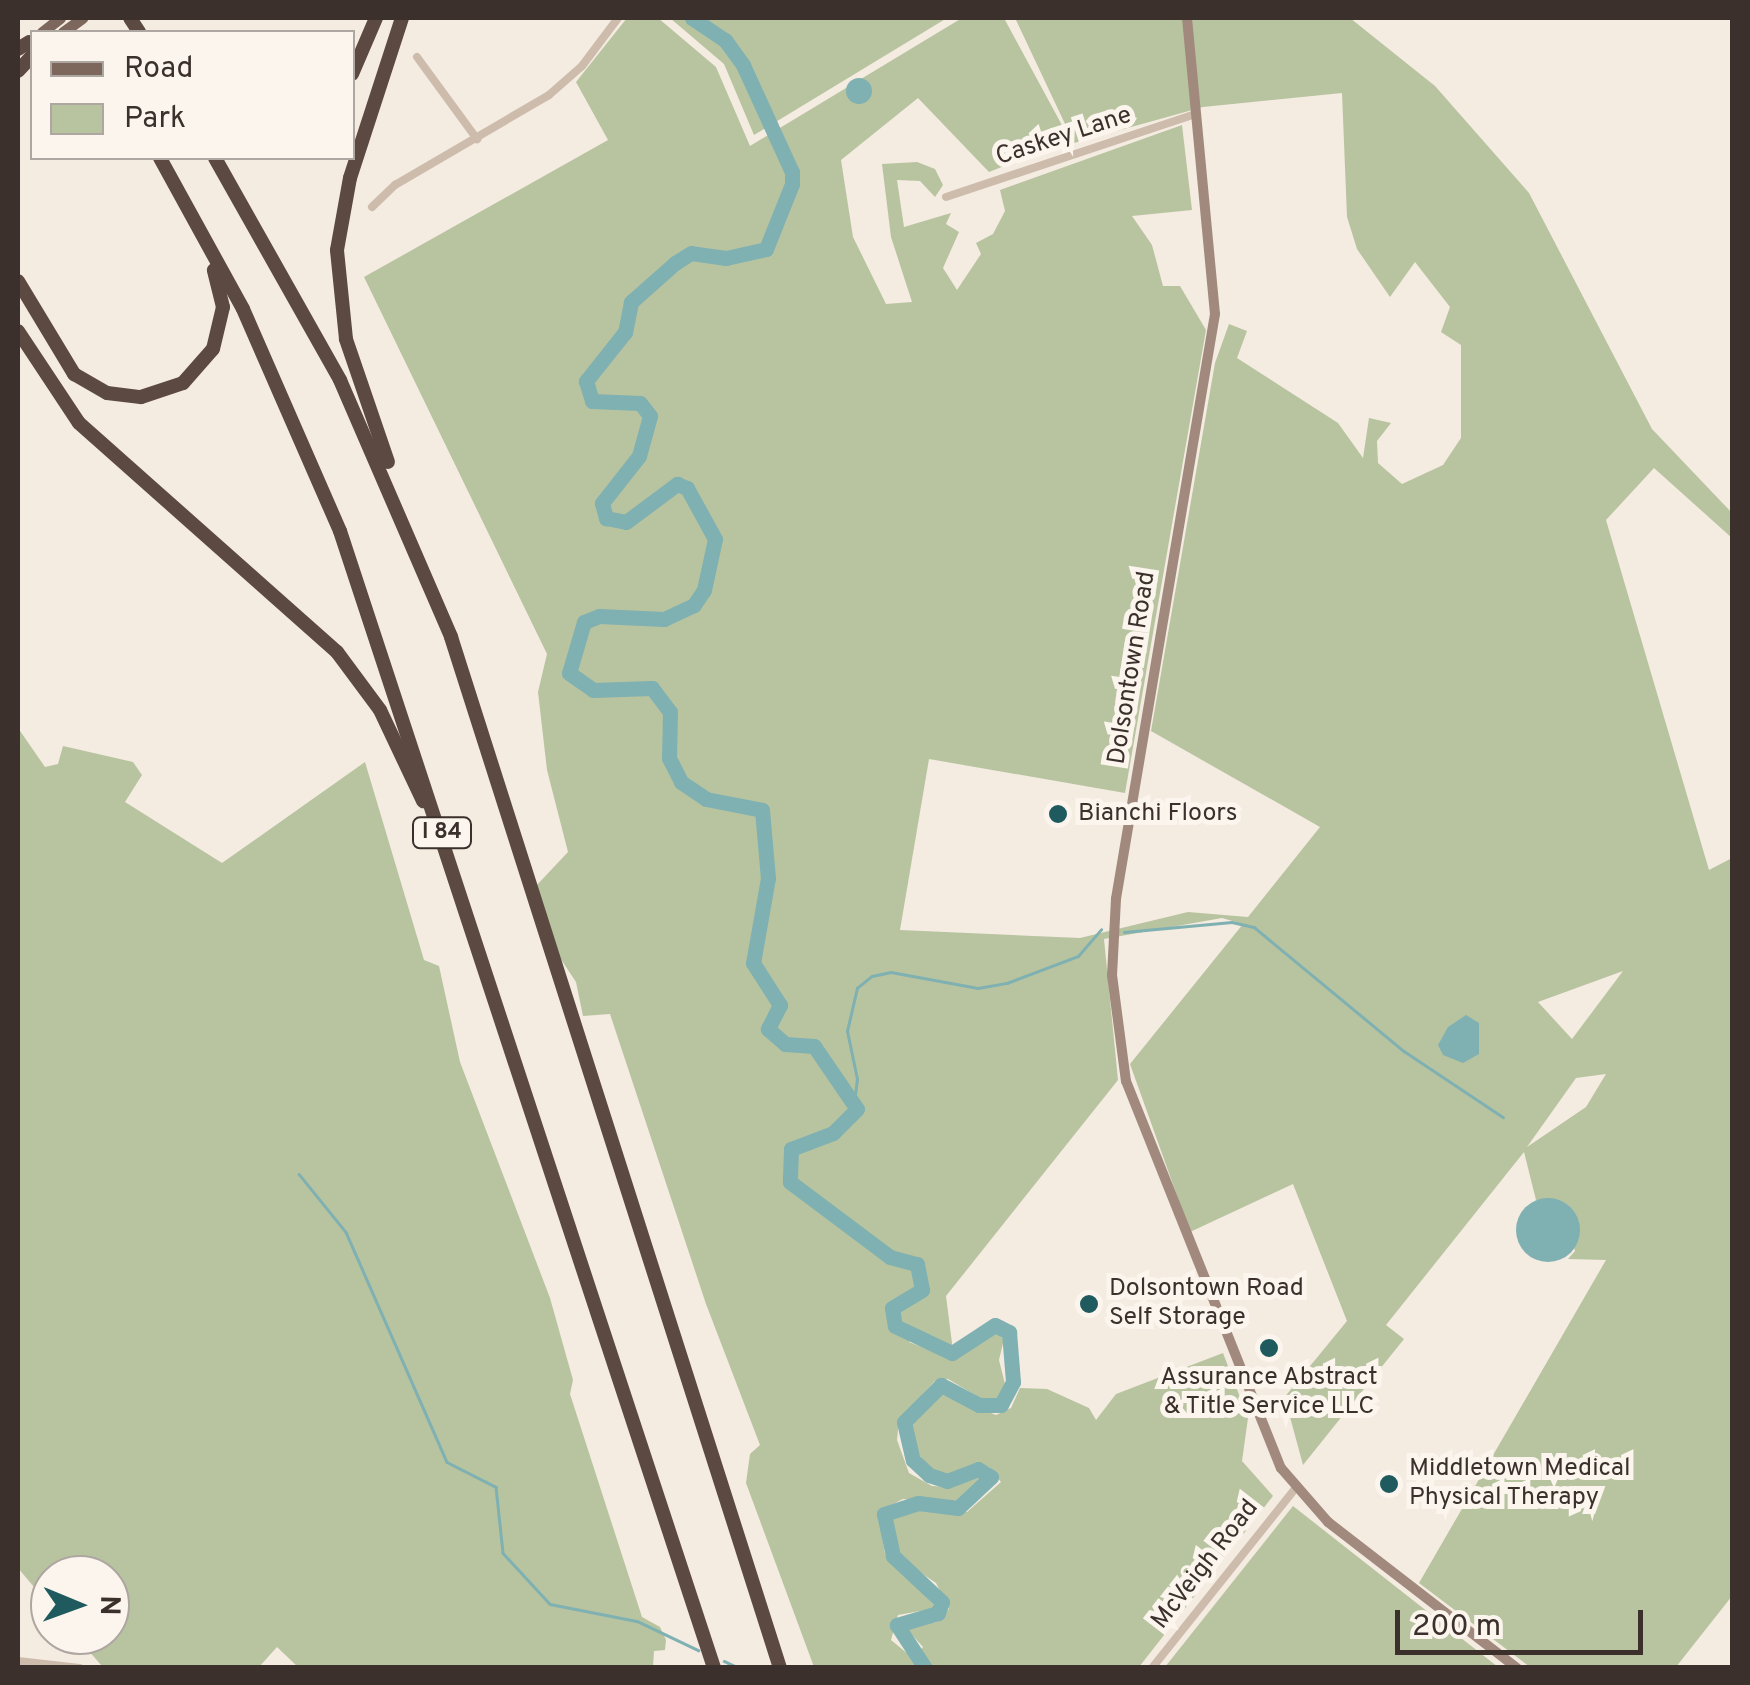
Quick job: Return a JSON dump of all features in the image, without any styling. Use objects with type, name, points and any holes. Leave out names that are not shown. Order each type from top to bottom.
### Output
[{"type":"highway","points":[[355,67],[376,18]]},
{"type":"highway","points":[[402,18],[345,196],[337,286],[350,353],[420,558]]},
{"type":"highway","points":[[18,69],[27,49]]},
{"type":"highway","name":"I 84","points":[[161,160],[313,463],[463,897],[714,1668]]},
{"type":"highway","name":"I 84","points":[[217,160],[316,333],[420,558],[498,776],[780,1668]]},
{"type":"highway","points":[[18,281],[62,363],[88,384],[134,398],[175,388],[214,349],[223,307],[184,200]]},
{"type":"highway","points":[[18,331],[79,423],[348,664],[399,746],[463,897]]},
{"type":"main road","points":[[54,27],[79,18]]},
{"type":"street","points":[[372,208],[396,185],[564,83],[618,18]]},
{"type":"street","name":"Dolsontown Road","points":[[1187,18],[1216,314],[1116,899],[1112,975],[1135,1112],[1262,1430],[1296,1489],[1350,1540],[1516,1668]]},
{"type":"street","points":[[417,58],[477,138]]},
{"type":"street","name":"Caskey Lane","points":[[946,197],[1196,114]]},
{"type":"street","name":"McVeigh Road","points":[[1152,1668],[1296,1489]]},
{"type":"street","points":[[18,1661],[80,1668]]},
{"type":"green space","points":[[627,18],[658,18],[716,67],[750,146],[962,18],[1004,18],[1070,140],[989,172],[918,98],[841,160],[853,237],[886,304],[912,302],[891,237],[882,164],[917,162],[935,169],[943,185],[935,197],[920,181],[897,180],[904,227],[951,213],[946,224],[959,232],[943,268],[957,290],[981,254],[976,243],[993,234],[1005,211],[1000,190],[1182,125],[1192,210],[1132,216],[1152,245],[1163,286],[1180,286],[1206,330],[1125,793],[929,759],[900,930],[1080,938],[1188,912],[1248,917],[1320,827],[1151,731],[1215,363],[1229,324],[1247,331],[1237,358],[1338,423],[1363,458],[1369,418],[1391,423],[1377,441],[1378,463],[1402,484],[1443,465],[1461,438],[1461,345],[1441,332],[1450,307],[1415,262],[1390,297],[1357,249],[1347,217],[1342,93],[1203,107],[1074,143],[1015,18],[1350,18],[1435,86],[1529,193],[1652,429],[1732,513],[1732,538],[1654,468],[1606,520],[1709,870],[1732,858],[1732,1596],[1676,1667],[1530,1667],[1419,1583],[1606,1260],[1568,1259],[1575,1251],[1561,1202],[1536,1200],[1524,1152],[1386,1325],[1404,1339],[1303,1465],[1290,1417],[1274,1410],[1347,1321],[1293,1184],[1190,1232],[1130,1064],[1243,924],[1222,918],[1104,939],[1118,1080],[946,1296],[953,1351],[917,1333],[909,1342],[954,1360],[997,1333],[1004,1339],[999,1360],[1007,1392],[992,1405],[948,1379],[935,1381],[899,1419],[897,1440],[909,1473],[932,1486],[951,1487],[969,1476],[981,1477],[958,1504],[903,1499],[878,1512],[885,1554],[937,1608],[898,1615],[891,1640],[914,1659],[923,1647],[905,1627],[937,1622],[949,1609],[936,1583],[902,1560],[890,1515],[900,1510],[967,1512],[1001,1482],[989,1467],[973,1464],[949,1475],[928,1470],[906,1431],[938,1392],[996,1415],[1011,1408],[1020,1388],[1047,1389],[1089,1408],[1096,1420],[1116,1394],[1223,1353],[1248,1418],[1242,1461],[1273,1496],[1139,1667],[814,1667],[746,1483],[750,1454],[760,1445],[706,1304],[610,1014],[583,1016],[576,982],[535,920],[536,886],[568,852],[547,770],[538,692],[547,654],[364,277],[608,140],[576,82]],"holes":[[[1623,971],[1572,1039],[1538,1002]],[[1606,1074],[1586,1107],[1527,1147],[1576,1078]]]},
{"type":"green space","points":[[670,18],[947,18],[754,135],[724,64]]},
{"type":"green space","points":[[18,728],[45,767],[58,764],[63,746],[133,762],[142,775],[125,802],[222,863],[365,762],[424,960],[439,966],[460,1062],[550,1298],[573,1380],[570,1394],[642,1617],[660,1627],[666,1640],[665,1650],[654,1651],[653,1667],[298,1667],[277,1647],[259,1667],[116,1667],[101,1665],[92,1655],[130,1655],[130,1555],[30,1555],[30,1582],[18,1568]]},
{"type":"green space","points":[[1293,1506],[1498,1667],[1165,1667]]},
{"type":"water","points":[[859,78],[869,81],[869,101],[859,104],[849,101],[846,91],[849,81]]},
{"type":"water","points":[[1466,1015],[1479,1023],[1479,1054],[1463,1063],[1443,1055],[1438,1045],[1448,1027]]},
{"type":"water","points":[[1548,1198],[1571,1207],[1580,1230],[1571,1253],[1548,1262],[1525,1253],[1516,1230],[1525,1207]]},
{"type":"waterway","points":[[692,18],[725,40],[743,65],[792,172],[792,184],[766,249],[726,258],[691,253],[675,263],[631,302],[625,332],[586,381],[592,401],[640,403],[650,416],[639,456],[602,503],[606,518],[626,522],[677,484],[687,488],[715,539],[704,590],[694,605],[664,619],[599,616],[584,622],[569,673],[593,690],[652,688],[670,712],[669,758],[681,782],[706,799],[762,810],[768,878],[753,963],[780,1005],[768,1029],[785,1044],[814,1046],[857,1109],[833,1133],[791,1149],[790,1182],[890,1257],[917,1264],[922,1290],[892,1308],[895,1326],[952,1353],[995,1325],[1009,1332],[1013,1382],[1001,1405],[979,1405],[941,1385],[904,1422],[913,1460],[929,1475],[947,1481],[978,1469],[991,1477],[958,1508],[918,1503],[884,1514],[893,1556],[942,1602],[938,1613],[897,1625],[925,1668]]},
{"type":"waterway","points":[[1124,932],[1232,922],[1254,927],[1404,1051],[1503,1117]]},
{"type":"waterway","points":[[854,1103],[857,1079],[847,1031],[857,988],[872,976],[891,972],[978,988],[1007,983],[1078,956],[1101,930]]},
{"type":"waterway","points":[[299,1174],[346,1232],[447,1462],[496,1487],[503,1553],[550,1604],[637,1621],[698,1650]]},
{"type":"waterway","points":[[724,1661],[739,1668]]},
{"type":"place","name":"Bianchi Floors","points":[[1058,814]]},
{"type":"place","name":"Dolsontown Road Self Storage","points":[[1089,1304]]},
{"type":"place","name":"Assurance Abstract & Title Service LLC","points":[[1269,1348]]},
{"type":"place","name":"Middletown Medical Physical Therapy","points":[[1389,1484]]}]
